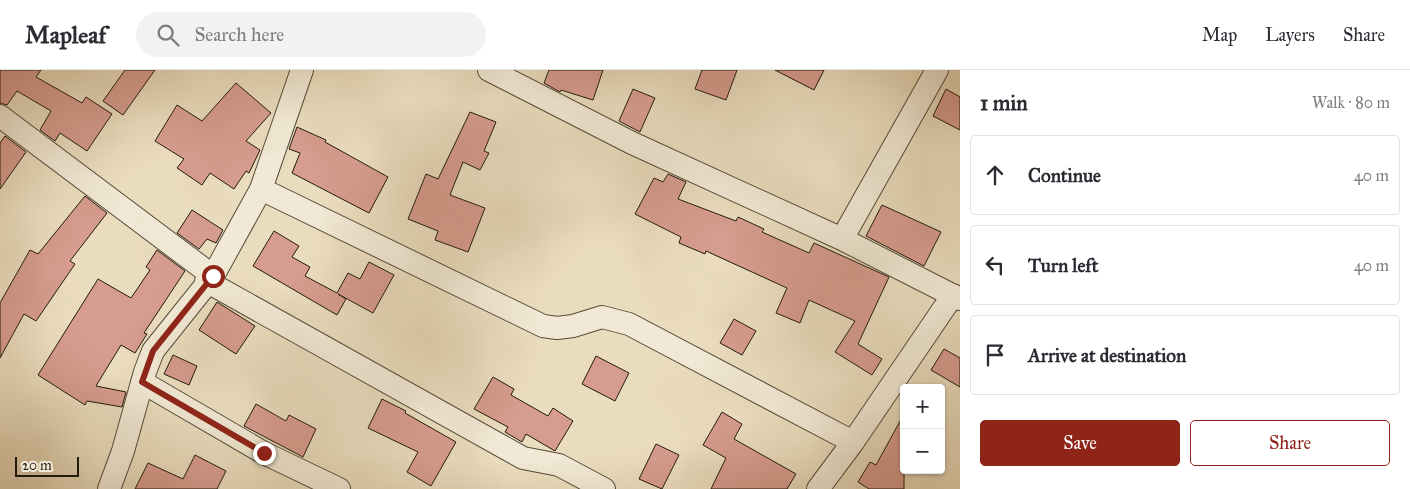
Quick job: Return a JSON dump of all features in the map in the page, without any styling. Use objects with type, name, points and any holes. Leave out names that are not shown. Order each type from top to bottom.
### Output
[{"type":"street","points":[[109,489],[123,451],[142,382],[153,351],[210,279],[261,189],[302,70]]},
{"type":"street","points":[[489,70],[632,143],[842,239],[956,297],[818,489]]},
{"type":"street","points":[[842,239],[937,70]]},
{"type":"street","points":[[0,116],[210,279],[523,458],[559,465],[604,489]]},
{"type":"street","points":[[261,189],[543,326],[557,328],[573,326],[602,317],[629,324],[853,442]]},
{"type":"street","points":[[142,382],[264,453],[339,489]]},
{"type":"building","points":[[0,70],[41,70],[36,77],[82,103],[86,97],[112,114],[87,151],[60,133],[55,141],[40,130],[51,111],[17,91],[7,105],[0,103]]},
{"type":"building","points":[[125,70],[155,70],[123,115],[103,101]]},
{"type":"building","points":[[549,70],[603,70],[593,100],[561,90],[560,92],[544,83]]},
{"type":"building","points":[[702,70],[737,70],[726,100],[695,89]]},
{"type":"building","points":[[775,70],[824,70],[814,90]]},
{"type":"building","points":[[236,83],[271,113],[246,141],[260,150],[249,173],[246,171],[234,189],[210,173],[202,185],[177,168],[184,159],[155,141],[177,105],[202,121]]},
{"type":"building","points":[[633,89],[655,98],[640,132],[619,121]]},
{"type":"building","points":[[946,89],[960,97],[960,130],[933,116]]},
{"type":"building","points":[[470,112],[496,122],[484,151],[489,153],[480,170],[463,162],[450,195],[485,208],[468,252],[435,240],[438,231],[408,219],[426,174],[438,179]]},
{"type":"building","points":[[297,127],[326,140],[325,142],[388,177],[369,213],[292,173],[300,153],[289,149]]},
{"type":"building","points":[[5,136],[26,152],[0,189],[0,143]]},
{"type":"building","points":[[668,174],[686,182],[678,199],[736,221],[738,217],[764,229],[762,232],[809,253],[814,243],[889,277],[858,344],[882,359],[872,375],[835,352],[855,321],[809,300],[800,323],[776,313],[787,288],[706,251],[705,254],[679,243],[681,237],[635,214],[654,178],[663,182]]},
{"type":"building","points":[[85,196],[107,213],[70,261],[75,264],[36,321],[24,314],[0,358],[0,303],[30,250],[38,254]]},
{"type":"building","points":[[882,205],[941,232],[924,266],[866,236]]},
{"type":"building","points":[[192,210],[223,230],[216,243],[207,239],[199,249],[177,233]]},
{"type":"building","points":[[274,231],[299,246],[292,257],[310,267],[305,276],[337,293],[348,273],[360,279],[369,262],[394,275],[373,313],[338,294],[346,299],[337,315],[253,266]]},
{"type":"building","points":[[157,250],[185,271],[144,333],[147,334],[135,353],[121,345],[96,386],[126,392],[122,407],[87,401],[85,405],[38,375],[98,279],[131,298],[150,270],[146,267]]},
{"type":"building","points":[[217,302],[255,326],[236,354],[199,330]]},
{"type":"building","points":[[734,319],[756,331],[742,355],[720,343]]},
{"type":"building","points":[[944,349],[960,358],[960,387],[931,370]]},
{"type":"building","points":[[173,355],[197,366],[189,385],[164,374]]},
{"type":"building","points":[[596,356],[629,373],[615,401],[582,384]]},
{"type":"building","points":[[493,377],[514,389],[511,395],[548,416],[553,408],[573,421],[555,451],[526,434],[522,442],[505,432],[508,427],[474,409]]},
{"type":"building","points":[[382,399],[406,411],[405,413],[456,442],[431,486],[407,472],[418,452],[368,428]]},
{"type":"building","points":[[256,404],[286,421],[289,415],[316,429],[303,457],[244,426]]},
{"type":"building","points":[[722,412],[742,424],[734,439],[796,474],[787,489],[711,489],[726,458],[703,445]]},
{"type":"building","points":[[900,421],[900,474],[904,474],[904,489],[869,489],[858,482],[870,462],[876,465]]},
{"type":"building","points":[[656,444],[679,455],[662,489],[639,479]]},
{"type":"building","points":[[195,455],[226,471],[217,489],[135,489],[148,463],[183,479]]},
{"type":"route","points":[[213,276],[206,281],[153,351],[142,382],[264,453]]}]
